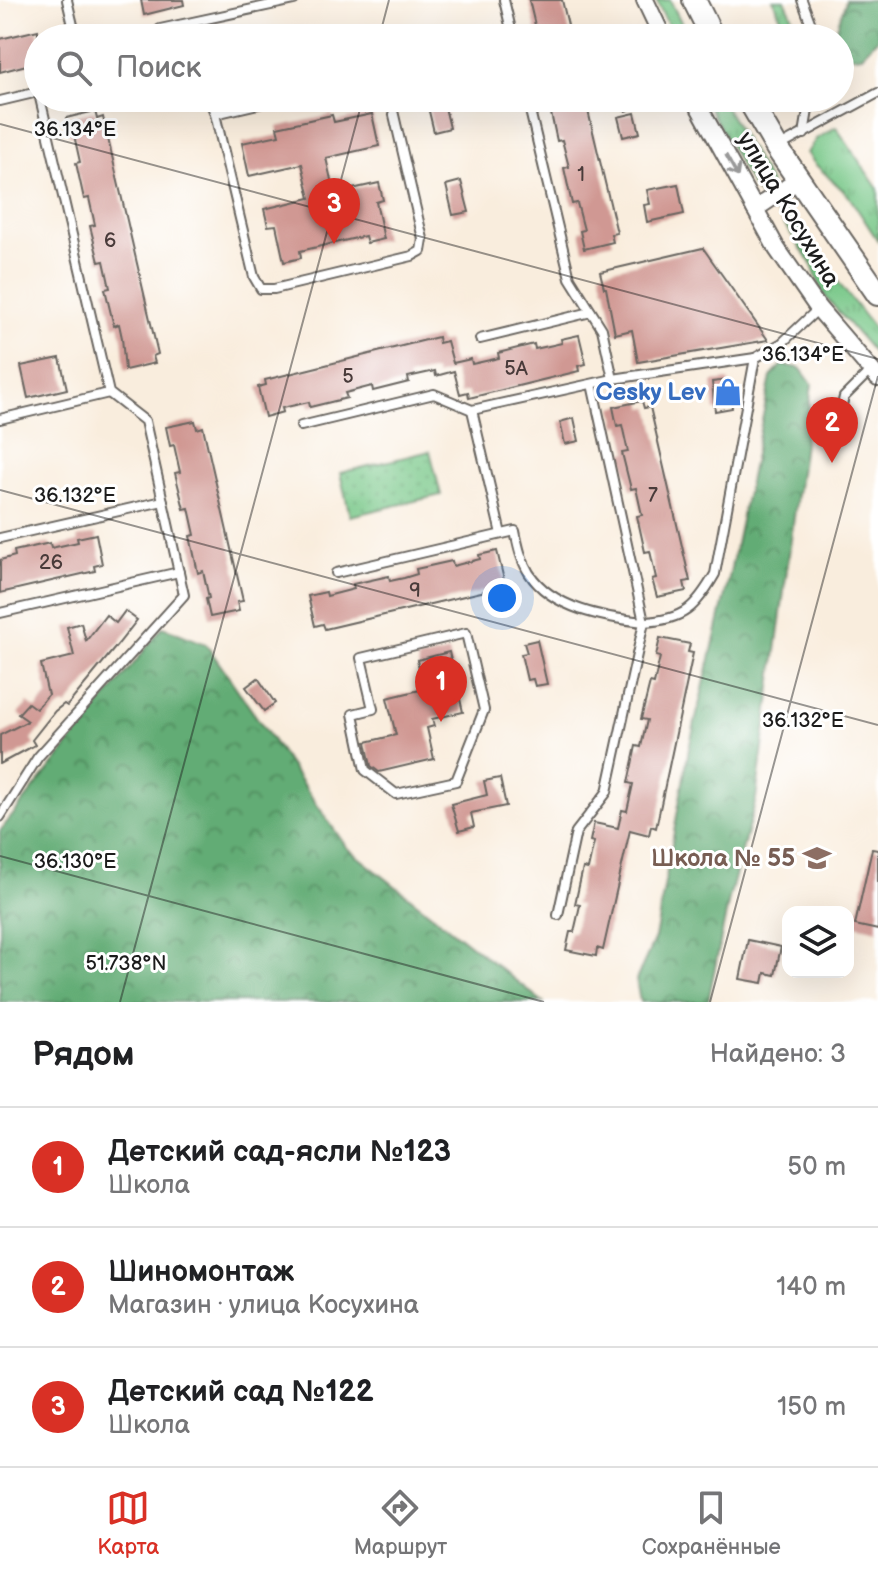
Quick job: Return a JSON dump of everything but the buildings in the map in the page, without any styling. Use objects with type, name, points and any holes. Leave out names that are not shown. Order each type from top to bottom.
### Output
[{"type":"main road","points":[[694,0],[706,24]]},
{"type":"main road","name":"улица Косухина","points":[[756,112],[798,180],[878,294]]},
{"type":"street","points":[[645,0],[656,24]]},
{"type":"street","name":"улица Косухина","points":[[702,112],[777,249],[818,308],[874,374]]},
{"type":"street","points":[[755,209],[798,180]]},
{"type":"lane","points":[[67,0],[73,24]]},
{"type":"lane","points":[[185,24],[294,0]]},
{"type":"lane","points":[[504,0],[510,24]]},
{"type":"lane","points":[[802,0],[811,24]]},
{"type":"lane","points":[[854,106],[878,93]]},
{"type":"lane","points":[[0,101],[24,95]]},
{"type":"lane","points":[[0,817],[38,757],[184,595],[145,421],[109,393],[43,112]]},
{"type":"lane","points":[[224,112],[215,114],[254,277],[261,289],[274,289],[412,256],[421,251],[423,239],[393,112]]},
{"type":"lane","points":[[530,112],[570,278],[602,329],[613,379]]},
{"type":"lane","points":[[804,134],[808,112]]},
{"type":"lane","points":[[777,148],[844,112]]},
{"type":"lane","points":[[301,426],[434,394],[472,410],[613,379],[755,358],[782,343],[818,308]]},
{"type":"lane","points":[[480,339],[591,312]]},
{"type":"lane","points":[[336,573],[515,531],[526,568],[548,593],[594,613],[644,622],[662,621],[684,614],[701,598],[715,574],[755,358]]},
{"type":"lane","points":[[835,434],[844,397],[874,374]]},
{"type":"lane","points":[[558,915],[576,832],[607,792],[644,622],[592,384]]},
{"type":"lane","points":[[0,419],[109,393]]},
{"type":"lane","points":[[472,410],[501,534]]},
{"type":"lane","points":[[0,538],[163,501]]},
{"type":"lane","points":[[0,613],[179,572]]},
{"type":"lane","points":[[466,633],[484,710],[456,781],[396,794],[365,770],[353,714],[373,709],[361,658],[466,633]]},
{"type":"green space","points":[[656,0],[670,0],[682,24],[667,24]]},
{"type":"green space","points":[[773,0],[785,0],[796,24],[784,24]]},
{"type":"green space","points":[[846,0],[878,0],[878,38],[862,55],[854,56],[854,24],[838,24]]},
{"type":"green space","points":[[712,112],[728,112],[770,183],[771,190],[761,197],[752,187]]},
{"type":"green space","points":[[836,127],[878,189],[878,241],[848,195],[807,153],[816,139]]},
{"type":"green space","points":[[782,201],[817,255],[876,331],[878,358],[823,294],[811,263],[774,209],[774,204]]},
{"type":"green space","points":[[782,365],[800,368],[812,384],[756,799],[729,899],[708,1002],[640,1002],[636,980],[655,938],[689,748],[771,377]]},
{"type":"green space","points":[[430,451],[441,495],[350,516],[340,473]]},
{"type":"green space","points":[[163,627],[206,644],[347,848],[543,1002],[0,1002],[0,831]]},
{"type":"place","name":"Детский сад №122","points":[[334,244]]},
{"type":"place","name":"Cesky Lev","points":[[728,392]]},
{"type":"place","name":"Шиномонтаж","points":[[832,463]]},
{"type":"place","name":"Детский сад-ясли №123","points":[[441,722]]},
{"type":"place","name":"Школа № 55","points":[[817,858]]}]
